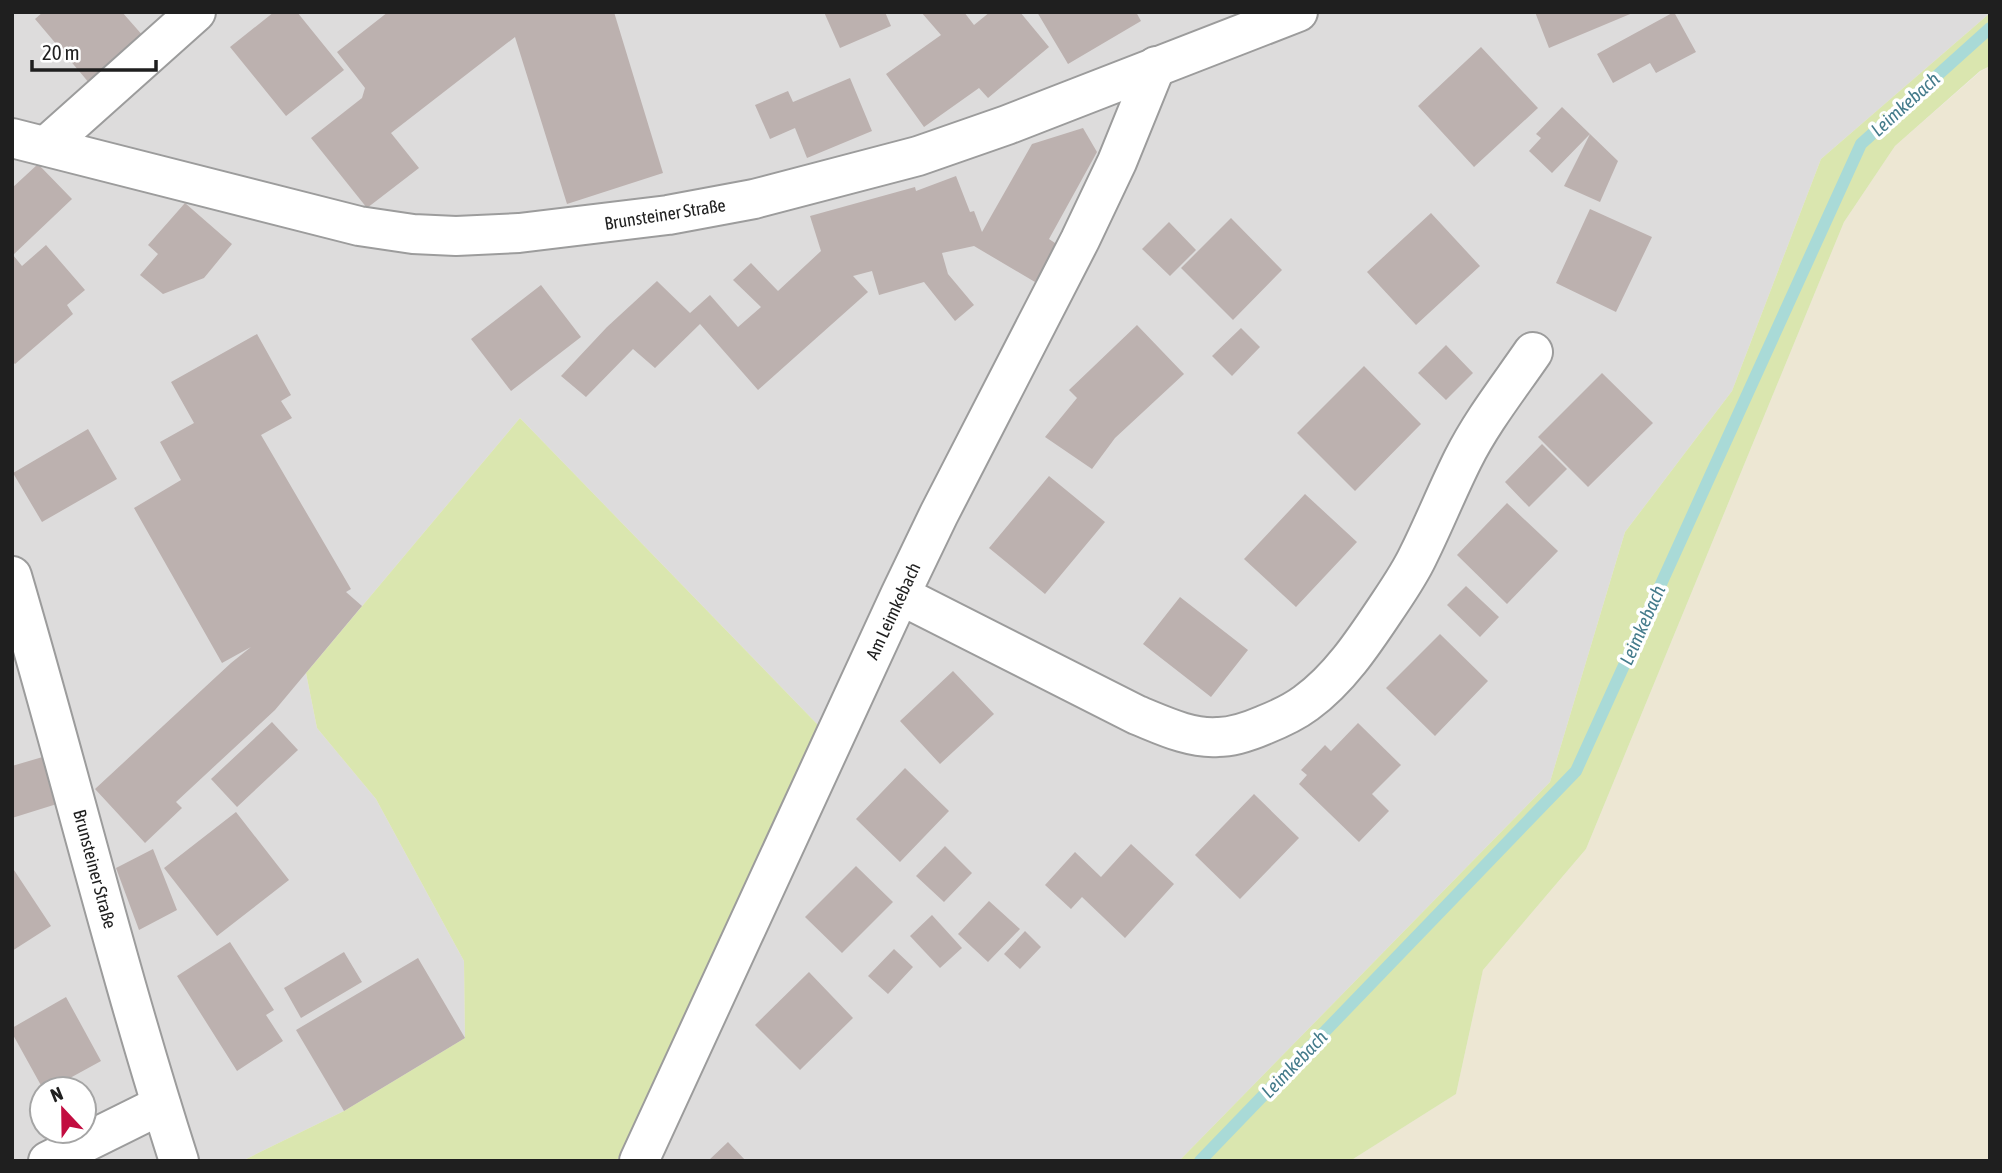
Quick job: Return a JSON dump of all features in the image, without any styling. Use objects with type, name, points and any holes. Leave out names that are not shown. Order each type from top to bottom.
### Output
[{"type":"street","points":[[29,142],[196,12]]},
{"type":"street","name":"Brunsteiner Straße","points":[[29,142],[359,226],[456,236],[519,233],[600,224],[754,199],[918,156],[1007,125],[1298,12]]},
{"type":"street","name":"Am Leimkebach","points":[[639,1161],[900,594],[1080,240],[1117,162],[1156,66]]},
{"type":"street","points":[[900,594],[1137,715],[1167,727],[1198,736],[1218,737],[1258,728],[1306,703],[1354,655],[1418,557],[1463,458],[1482,425],[1533,352]]},
{"type":"street","name":"Brunsteiner Straße","points":[[12,576],[179,1161]]},
{"type":"street","points":[[48,1161],[161,1105]]},
{"type":"shaded area","points":[[12,12],[1990,12],[1821,159],[1732,391],[1625,532],[1550,782],[1179,1161],[617,1161],[818,725],[520,418],[306,673],[317,728],[376,799],[464,961],[465,1038],[344,1111],[242,1161],[12,1161]]},
{"type":"shaded area","points":[[1990,66],[1990,1161],[1350,1161],[1456,1094],[1483,970],[1586,849],[1844,222],[1895,146]]},
{"type":"green space","points":[[1990,13],[1990,66],[1980,71],[1895,146],[1844,222],[1586,849],[1483,970],[1456,1094],[1350,1161],[1179,1161],[1550,782],[1625,532],[1732,391],[1821,159]]},
{"type":"green space","points":[[520,418],[818,725],[617,1161],[242,1161],[344,1111],[465,1038],[464,961],[376,799],[317,728],[306,673]]},
{"type":"building","points":[[43,12],[122,12],[144,37],[90,84],[35,19]]},
{"type":"building","points":[[274,12],[297,12],[344,70],[286,116],[230,47]]},
{"type":"building","points":[[388,12],[614,12],[663,173],[567,204],[515,37],[391,133],[419,168],[367,208],[311,138],[362,98],[365,88],[337,52]]},
{"type":"building","points":[[824,12],[885,12],[891,26],[840,48]]},
{"type":"building","points":[[921,12],[964,12],[974,25],[990,12],[1020,12],[1049,47],[988,98],[979,88],[924,127],[886,74],[941,35]]},
{"type":"building","points":[[1037,12],[1136,12],[1141,21],[1068,64]]},
{"type":"building","points":[[1535,12],[1635,12],[1549,48]]},
{"type":"building","points":[[1674,12],[1696,52],[1656,73],[1650,63],[1613,83],[1597,54]]},
{"type":"building","points":[[1481,47],[1538,108],[1474,167],[1418,106]]},
{"type":"building","points":[[850,78],[872,131],[807,158],[795,128],[770,139],[755,105],[788,91],[793,102]]},
{"type":"building","points":[[1562,107],[1590,134],[1552,173],[1529,151],[1541,138],[1536,134]]},
{"type":"building","points":[[1083,128],[1097,152],[1049,239],[1058,245],[1035,282],[974,246],[942,253],[948,274],[974,305],[955,321],[924,282],[879,295],[872,271],[853,276],[868,292],[758,390],[700,324],[655,368],[633,349],[586,397],[561,376],[607,327],[657,281],[690,313],[710,295],[738,327],[761,307],[733,280],[751,263],[778,291],[821,251],[810,216],[915,187],[916,191],[956,176],[970,212],[974,211],[982,232],[1032,144]]},
{"type":"building","points":[[1590,134],[1618,161],[1600,202],[1564,186]]},
{"type":"building","points":[[38,164],[72,199],[13,255],[22,266],[46,245],[85,290],[67,305],[73,314],[15,364],[12,361],[12,188]]},
{"type":"building","points":[[185,203],[232,244],[204,278],[163,294],[140,275],[158,254],[148,245]]},
{"type":"building","points":[[1590,209],[1652,237],[1616,312],[1556,283]]},
{"type":"building","points":[[1431,213],[1480,266],[1416,325],[1367,272]]},
{"type":"building","points":[[1231,218],[1282,270],[1233,320],[1181,268]]},
{"type":"building","points":[[1169,222],[1196,250],[1170,276],[1142,249]]},
{"type":"building","points":[[541,285],[581,337],[511,391],[471,339]]},
{"type":"building","points":[[1137,325],[1184,374],[1115,438],[1092,469],[1045,437],[1077,398],[1069,390]]},
{"type":"building","points":[[1241,328],[1260,347],[1232,376],[1212,356]]},
{"type":"building","points":[[257,334],[291,395],[281,401],[292,418],[261,435],[351,589],[346,592],[362,606],[275,710],[176,802],[182,808],[145,843],[95,789],[251,647],[222,663],[134,508],[181,480],[160,442],[194,423],[171,382]]},
{"type":"building","points":[[1446,345],[1473,373],[1446,400],[1418,373]]},
{"type":"building","points":[[1364,366],[1421,424],[1355,491],[1297,433]]},
{"type":"building","points":[[1602,373],[1653,423],[1588,487],[1538,437]]},
{"type":"building","points":[[88,429],[117,479],[42,522],[13,473]]},
{"type":"building","points":[[1542,444],[1567,469],[1529,507],[1505,482]]},
{"type":"building","points":[[1049,476],[1105,522],[1045,594],[989,548]]},
{"type":"building","points":[[1305,494],[1357,542],[1296,607],[1244,559]]},
{"type":"building","points":[[1507,503],[1558,551],[1507,604],[1457,555]]},
{"type":"building","points":[[1466,586],[1499,617],[1480,637],[1447,605]]},
{"type":"building","points":[[1180,597],[1248,650],[1211,697],[1143,644]]},
{"type":"building","points":[[1440,634],[1488,681],[1435,736],[1386,688]]},
{"type":"building","points":[[953,671],[994,714],[940,764],[900,721]]},
{"type":"building","points":[[272,722],[298,750],[237,807],[211,779]]},
{"type":"building","points":[[1358,723],[1401,765],[1372,794],[1389,811],[1359,842],[1299,784],[1307,775],[1301,770],[1325,745],[1331,751]]},
{"type":"building","points":[[46,756],[60,803],[12,818],[12,766]]},
{"type":"building","points":[[905,768],[949,811],[900,862],[856,819]]},
{"type":"building","points":[[1254,794],[1299,838],[1240,899],[1195,855]]},
{"type":"building","points":[[236,812],[289,880],[217,936],[164,868]]},
{"type":"building","points":[[1131,844],[1174,884],[1125,938],[1082,897],[1071,909],[1045,885],[1075,852],[1101,877]]},
{"type":"building","points":[[945,846],[972,873],[944,902],[916,876]]},
{"type":"building","points":[[153,849],[177,910],[139,930],[116,868]]},
{"type":"building","points":[[856,866],[893,902],[842,953],[805,917]]},
{"type":"building","points":[[12,867],[51,926],[12,951]]},
{"type":"building","points":[[989,901],[1020,929],[988,962],[958,934]]},
{"type":"building","points":[[932,915],[962,948],[940,968],[910,936]]},
{"type":"building","points":[[1025,931],[1041,947],[1020,969],[1004,954]]},
{"type":"building","points":[[230,942],[274,1010],[266,1015],[283,1041],[237,1071],[177,976]]},
{"type":"building","points":[[894,949],[913,967],[888,994],[868,976]]},
{"type":"building","points":[[344,952],[362,982],[301,1018],[284,988]]},
{"type":"building","points":[[418,958],[465,1038],[344,1111],[296,1030]]},
{"type":"building","points":[[809,972],[853,1018],[800,1070],[755,1025]]},
{"type":"building","points":[[66,997],[101,1061],[76,1075],[35,1075],[12,1033],[12,1028]]},
{"type":"building","points":[[728,1142],[746,1161],[708,1161]]},
{"type":"waterway","name":"Leimkebach","points":[[1200,1161],[1576,771],[1861,144],[1990,28]]}]
